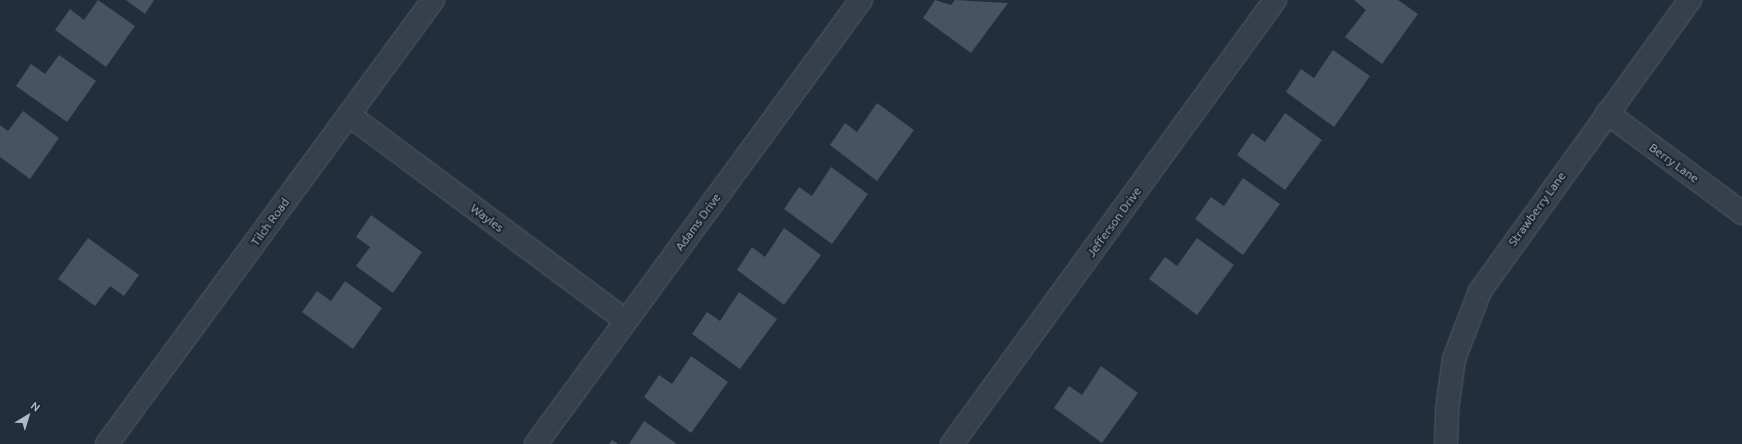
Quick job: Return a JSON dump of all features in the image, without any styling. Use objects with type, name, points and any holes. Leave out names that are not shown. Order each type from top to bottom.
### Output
[{"type":"street","name":"Tilch Road","points":[[107,444],[433,0]]},
{"type":"street","name":"Adams Drive","points":[[536,444],[861,0]]},
{"type":"street","name":"Jefferson Drive","points":[[952,444],[1275,0]]},
{"type":"street","name":"Strawberry Lane","points":[[1446,444],[1449,385],[1468,315],[1494,268],[1690,0]]},
{"type":"street","name":"Berry Lane","points":[[1607,113],[1742,213]]},
{"type":"street","name":"Wayles","points":[[349,115],[626,321]]},
{"type":"building","points":[[98,0],[135,26],[106,67],[55,30],[70,9],[84,20]]},
{"type":"building","points":[[126,0],[154,0],[145,14]]},
{"type":"building","points":[[935,0],[951,5],[955,0],[1008,3],[971,53],[923,18]]},
{"type":"building","points":[[1354,0],[1398,0],[1418,14],[1382,64],[1345,37],[1366,10]]},
{"type":"building","points":[[1333,50],[1370,76],[1334,127],[1286,92],[1301,69],[1314,78]]},
{"type":"building","points":[[59,55],[96,81],[67,122],[16,86],[31,64],[45,74]]},
{"type":"building","points":[[877,103],[914,130],[877,181],[830,145],[845,123],[857,132]]},
{"type":"building","points":[[23,111],[59,138],[30,179],[0,157],[0,125],[8,131]]},
{"type":"building","points":[[1285,113],[1322,140],[1285,190],[1237,155],[1252,133],[1265,142]]},
{"type":"building","points":[[831,167],[868,194],[832,244],[784,209],[799,187],[812,196]]},
{"type":"building","points":[[1243,178],[1280,204],[1243,255],[1195,219],[1211,197],[1224,206]]},
{"type":"building","points":[[371,215],[422,252],[393,293],[356,266],[370,247],[356,237]]},
{"type":"building","points":[[784,228],[821,255],[784,305],[737,270],[752,247],[765,257]]},
{"type":"building","points":[[88,238],[139,275],[124,296],[110,286],[95,306],[58,279]]},
{"type":"building","points":[[1197,238],[1234,265],[1197,315],[1149,279],[1165,257],[1177,266]]},
{"type":"building","points":[[345,281],[382,308],[353,349],[302,312],[317,291],[331,301]]},
{"type":"building","points":[[739,292],[777,319],[740,369],[692,334],[707,312],[720,321]]},
{"type":"building","points":[[691,356],[728,382],[691,433],[644,397],[659,375],[672,384]]},
{"type":"building","points":[[1101,366],[1138,393],[1102,443],[1054,408],[1069,386],[1082,395]]},
{"type":"building","points":[[644,421],[677,444],[629,444]]},
{"type":"building","points":[[612,440],[618,444],[609,444]]}]
